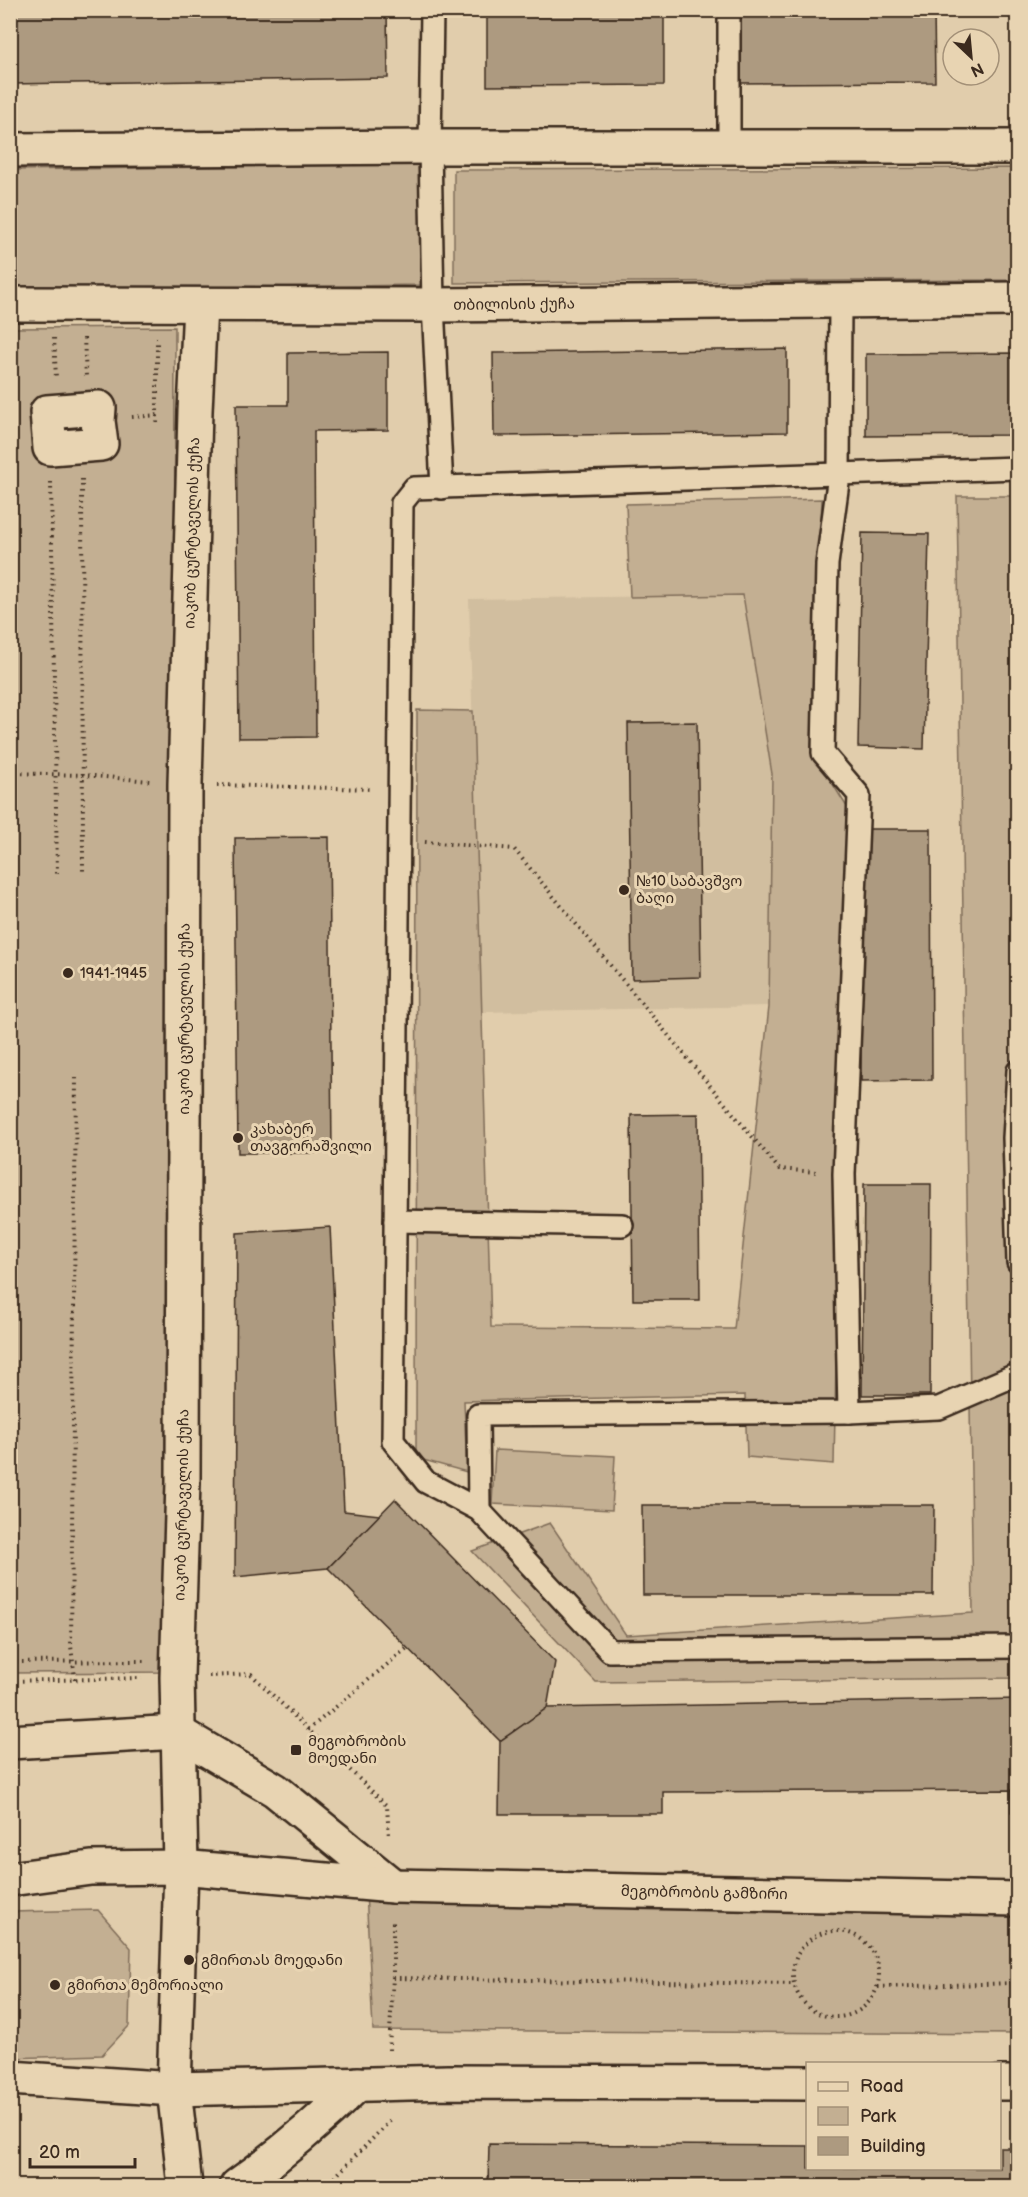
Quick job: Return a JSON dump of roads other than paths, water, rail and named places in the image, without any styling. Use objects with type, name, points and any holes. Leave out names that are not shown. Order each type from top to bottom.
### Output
[{"type":"main road","points":[[10,150],[1017,147]]},
{"type":"main road","name":"თბილისის ქუჩა","points":[[10,304],[433,305],[1017,299]]},
{"type":"main road","name":"იაკობ ცურტაველის ქუჩა","points":[[177,1732],[183,1482],[185,784],[200,305]]},
{"type":"main road","points":[[177,1732],[181,1867],[174,2089],[185,2187]]},
{"type":"main road","points":[[10,1742],[177,1732],[275,1790],[393,1886]]},
{"type":"main road","points":[[10,1879],[92,1868],[181,1867],[393,1886]]},
{"type":"main road","name":"მეგობრობის გამზირი","points":[[393,1886],[1017,1899]]},
{"type":"main road","points":[[10,2078],[174,2089],[358,2084],[806,2083]]},
{"type":"main road","points":[[1001,2083],[1017,2083]]},
{"type":"main road","points":[[237,2187],[278,2156],[358,2084]]},
{"type":"lane","points":[[432,10],[430,147],[433,305],[442,488]]},
{"type":"lane","points":[[729,10],[729,147]]},
{"type":"lane","points":[[840,302],[839,475],[827,564],[823,753],[859,795],[844,1174],[849,1412]]},
{"type":"lane","points":[[1017,468],[414,488],[402,503],[393,1441],[426,1482],[479,1510],[610,1651],[1017,1647]]},
{"type":"lane","points":[[1017,1071],[1014,1138],[1017,1262]]},
{"type":"lane","points":[[395,1221],[622,1225]]},
{"type":"lane","points":[[479,1510],[478,1415],[849,1412],[939,1408],[1017,1374]]},
{"type":"place","name":"№10 საბავშვო ბაღი","points":[[624,890]]},
{"type":"place","name":"1941-1945","points":[[68,973]]},
{"type":"place","name":"კახაბერ თავგორაშვილი","points":[[238,1138]]},
{"type":"place","name":"მეგობრობის მოედანი","points":[[296,1750]]},
{"type":"place","name":"გმირთას მოედანი","points":[[189,1960]]},
{"type":"place","name":"გმირთა მემორიალი","points":[[55,1985]]}]
